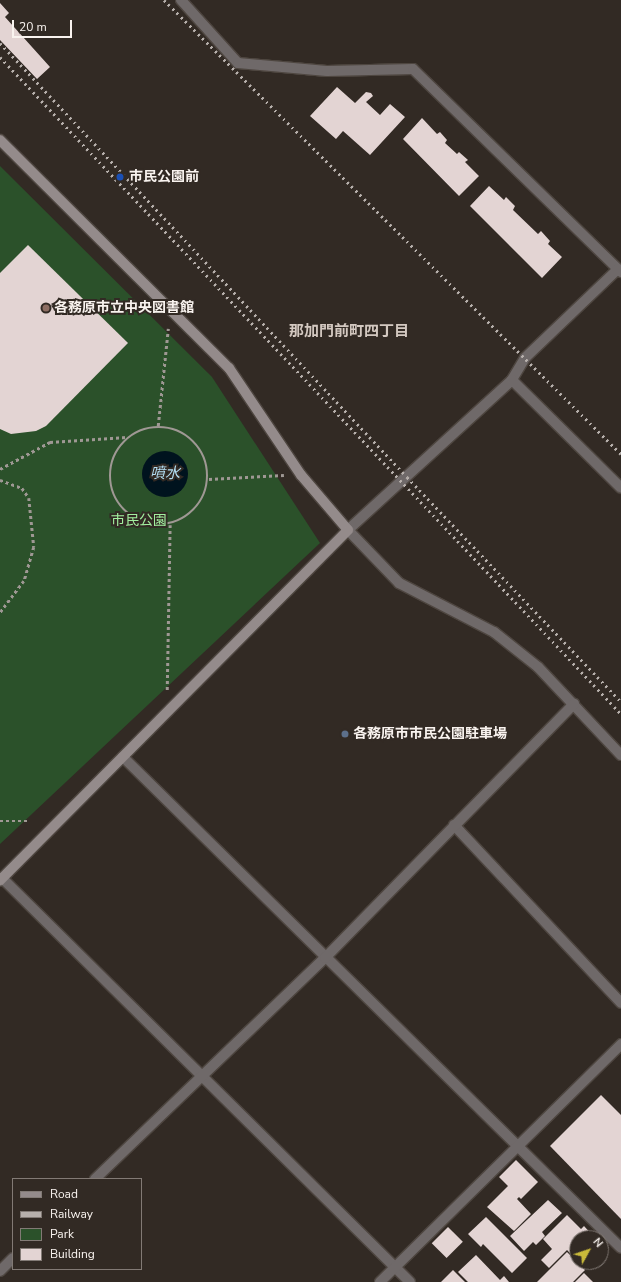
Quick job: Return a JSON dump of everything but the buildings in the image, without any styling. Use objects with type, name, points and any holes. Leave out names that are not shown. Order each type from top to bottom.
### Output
[{"type":"street","points":[[181,0],[238,63],[327,71],[414,70],[620,271],[525,358],[512,380],[348,530],[1,879],[410,1282]]},
{"type":"street","points":[[0,140],[229,368],[301,475],[348,530],[399,582],[494,632],[538,667],[621,755]]},
{"type":"street","points":[[512,380],[621,488]]},
{"type":"street","points":[[96,1178],[325,958],[574,704]]},
{"type":"street","points":[[122,757],[621,1248]]},
{"type":"street","points":[[454,825],[621,1003]]},
{"type":"street","points":[[380,1282],[621,1044]]},
{"type":"street","points":[[0,1271],[12,1259]]},
{"type":"path","points":[[158,426],[170,309]]},
{"type":"path","points":[[158,426],[175,429],[190,437],[200,449],[207,463],[209,479],[205,495],[197,508],[184,519],[170,525],[154,526],[138,521],[125,512],[115,499],[109,483],[110,466],[116,450],[127,437],[142,429],[158,426]]},
{"type":"path","points":[[0,469],[50,442],[127,437]]},
{"type":"path","points":[[209,479],[301,475]]},
{"type":"path","points":[[0,480],[22,488],[30,498],[34,547],[24,581],[0,613]]},
{"type":"path","points":[[167,713],[170,525]]},
{"type":"path","points":[[0,821],[30,821]]},
{"type":"green space","name":"市民公園","points":[[0,166],[212,377],[320,543],[0,844]]},
{"type":"water","name":"噴水","points":[[165,451],[178,455],[184,461],[188,474],[184,487],[178,493],[165,497],[152,493],[146,487],[142,474],[146,461],[152,455]]},
{"type":"railway","points":[[164,0],[621,454]]},
{"type":"railway","points":[[0,43],[407,477],[621,702]]},
{"type":"railway","points":[[0,57],[621,714]]},
{"type":"place","name":"市民公園前","points":[[120,177]]},
{"type":"place","name":"各務原市立中央図書館","points":[[46,308]]},
{"type":"place","name":"各務原市市民公園駐車場","points":[[345,734]]},
{"type":"district","name":"那加門前町四丁目","points":[[349,332]]}]
